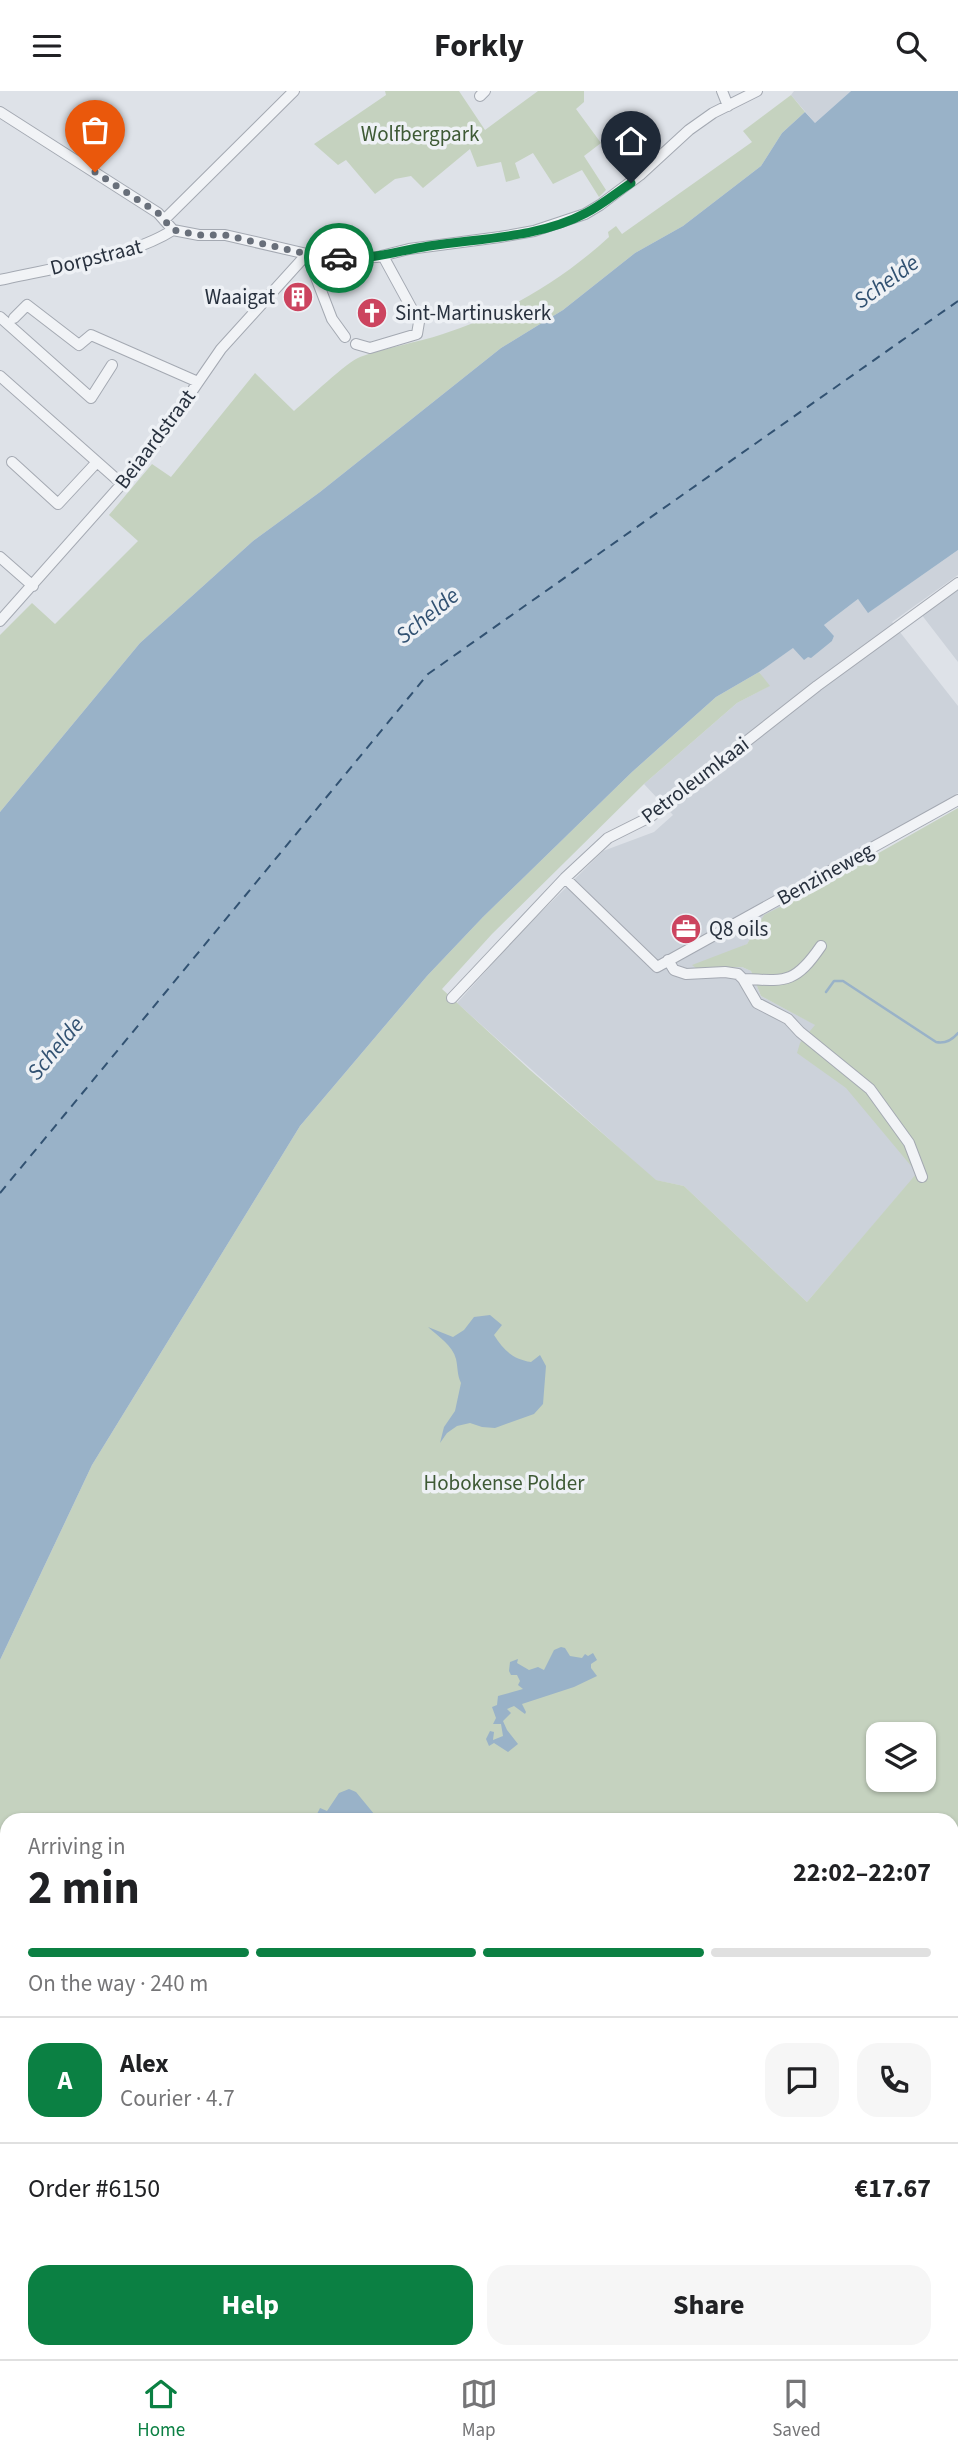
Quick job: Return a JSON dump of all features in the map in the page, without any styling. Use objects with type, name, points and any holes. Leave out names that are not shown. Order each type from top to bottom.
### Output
[{"type":"street","points":[[164,220],[294,91]]},
{"type":"street","points":[[722,91],[728,106]]},
{"type":"street","points":[[0,112],[158,213],[173,230],[198,235],[225,235],[307,254],[342,258],[383,256],[410,249],[500,237],[534,230],[585,214],[631,183],[689,130],[757,91]]},
{"type":"street","name":"Dorpstraat","points":[[0,280],[128,250],[156,241],[173,230]]},
{"type":"street","points":[[307,254],[332,319],[345,337]]},
{"type":"street","name":"Beiaardstraat","points":[[0,621],[122,484],[159,439],[226,343],[281,286],[307,254]]},
{"type":"street","points":[[356,344],[370,348],[417,334],[419,322],[383,256]]},
{"type":"street","points":[[14,318],[27,305],[79,345],[91,335],[198,382]]},
{"type":"street","points":[[0,317],[91,398],[112,365]]},
{"type":"street","points":[[0,376],[122,484]]},
{"type":"street","points":[[0,394],[9,385]]},
{"type":"street","name":"Beiaardstraat","points":[[12,462],[58,504],[97,462]]},
{"type":"street","points":[[0,557],[33,586]]},
{"type":"street","name":"Petroleumkaai","points":[[452,998],[565,879],[608,838],[650,817],[817,686],[958,583]]},
{"type":"street","name":"Benzineweg","points":[[668,960],[958,800]]},
{"type":"street","points":[[565,879],[657,967],[668,960],[680,973],[731,972],[744,979],[776,982],[792,977],[807,967],[821,946]]},
{"type":"street","points":[[744,979],[757,1003],[788,1019],[870,1089],[909,1143],[922,1177]]},
{"type":"shaded area","points":[[794,91],[851,91],[815,123],[791,95]]},
{"type":"shaded area","points":[[958,550],[958,575],[892,622],[958,706],[958,793],[907,825],[809,875],[817,888],[765,915],[747,944],[697,969],[742,967],[751,971],[761,996],[816,1025],[917,1174],[807,1302],[684,1186],[655,1180],[457,1003],[523,930],[603,851],[654,832],[673,815],[644,784],[737,703],[769,686],[759,672],[794,647],[832,641],[834,636],[824,625],[858,599],[869,612]]},
{"type":"shaded area","points":[[958,589],[958,662],[921,614]]},
{"type":"green space","name":"Wolfbergpark","points":[[385,91],[459,91],[485,130],[538,91],[584,91],[584,102],[576,109],[601,143],[584,156],[606,190],[599,197],[582,170],[553,184],[533,153],[515,163],[520,178],[506,182],[501,162],[477,167],[470,149],[423,188],[411,176],[395,179],[375,194],[346,160],[338,165],[314,144],[386,95]]},
{"type":"green space","points":[[791,95],[805,112],[782,133],[761,166],[683,226],[635,253],[563,310],[501,348],[320,492],[253,541],[140,643],[0,812],[0,635],[32,603],[55,624],[138,541],[109,515],[152,464],[171,477],[255,373],[294,411],[337,373],[360,357],[466,326],[531,295],[591,253],[609,237],[608,232],[616,226],[622,234],[752,142],[743,131]]},
{"type":"green space","name":"Hobokense Polder","points":[[759,672],[770,686],[737,703],[644,784],[492,934],[442,989],[656,1180],[684,1186],[807,1302],[917,1173],[846,1088],[797,1053],[800,1043],[815,1025],[761,996],[751,971],[742,967],[697,969],[692,965],[747,944],[764,915],[958,808],[958,1813],[0,1813],[0,1660],[92,1465],[300,1126],[427,976],[483,917],[632,772],[716,697]]},
{"type":"water","name":"Schelde","points":[[851,91],[958,91],[958,550],[868,613],[858,599],[824,625],[834,636],[832,641],[811,658],[804,660],[793,648],[716,697],[632,772],[483,917],[427,976],[300,1126],[92,1465],[0,1660],[0,812],[140,643],[253,541],[320,492],[501,348],[563,310],[635,253],[683,226],[761,166],[782,133],[805,112],[815,123]]},
{"type":"water","points":[[490,1315],[502,1325],[494,1335],[501,1346],[519,1359],[531,1362],[540,1355],[546,1366],[543,1404],[534,1414],[495,1428],[470,1423],[457,1426],[447,1433],[440,1443],[444,1427],[455,1411],[461,1383],[452,1350],[428,1327],[453,1337],[464,1330],[474,1317]]},
{"type":"water","points":[[565,1648],[570,1656],[582,1658],[585,1654],[588,1656],[593,1653],[597,1660],[591,1664],[591,1668],[597,1676],[574,1687],[522,1704],[525,1714],[514,1706],[507,1709],[511,1713],[503,1721],[518,1744],[508,1752],[494,1743],[489,1746],[486,1739],[490,1731],[494,1732],[493,1740],[503,1736],[501,1724],[493,1724],[496,1718],[492,1707],[497,1705],[498,1696],[523,1689],[518,1685],[520,1681],[517,1675],[511,1675],[509,1671],[510,1662],[518,1659],[517,1663],[529,1670],[538,1667],[544,1670],[554,1650]]},
{"type":"water","points":[[349,1789],[356,1792],[373,1813],[318,1813],[320,1808],[327,1811],[339,1793]]},
{"type":"waterway","points":[[826,992],[834,981],[843,981],[936,1042],[948,1041],[958,1033]]},
{"type":"ferry route","points":[[0,1193],[428,674],[958,301]]},
{"type":"way so far","points":[[95,172],[158,213],[173,230],[198,235],[225,235],[307,254],[339,258]]},
{"type":"place","name":"Waaigat","points":[[298,297]]},
{"type":"place","name":"Sint-Martinuskerk","points":[[372,313]]},
{"type":"place","name":"Q8 oils","points":[[686,929]]},
{"type":"route","points":[[339,258],[377,257],[410,249],[534,230],[585,214],[631,183]]}]
